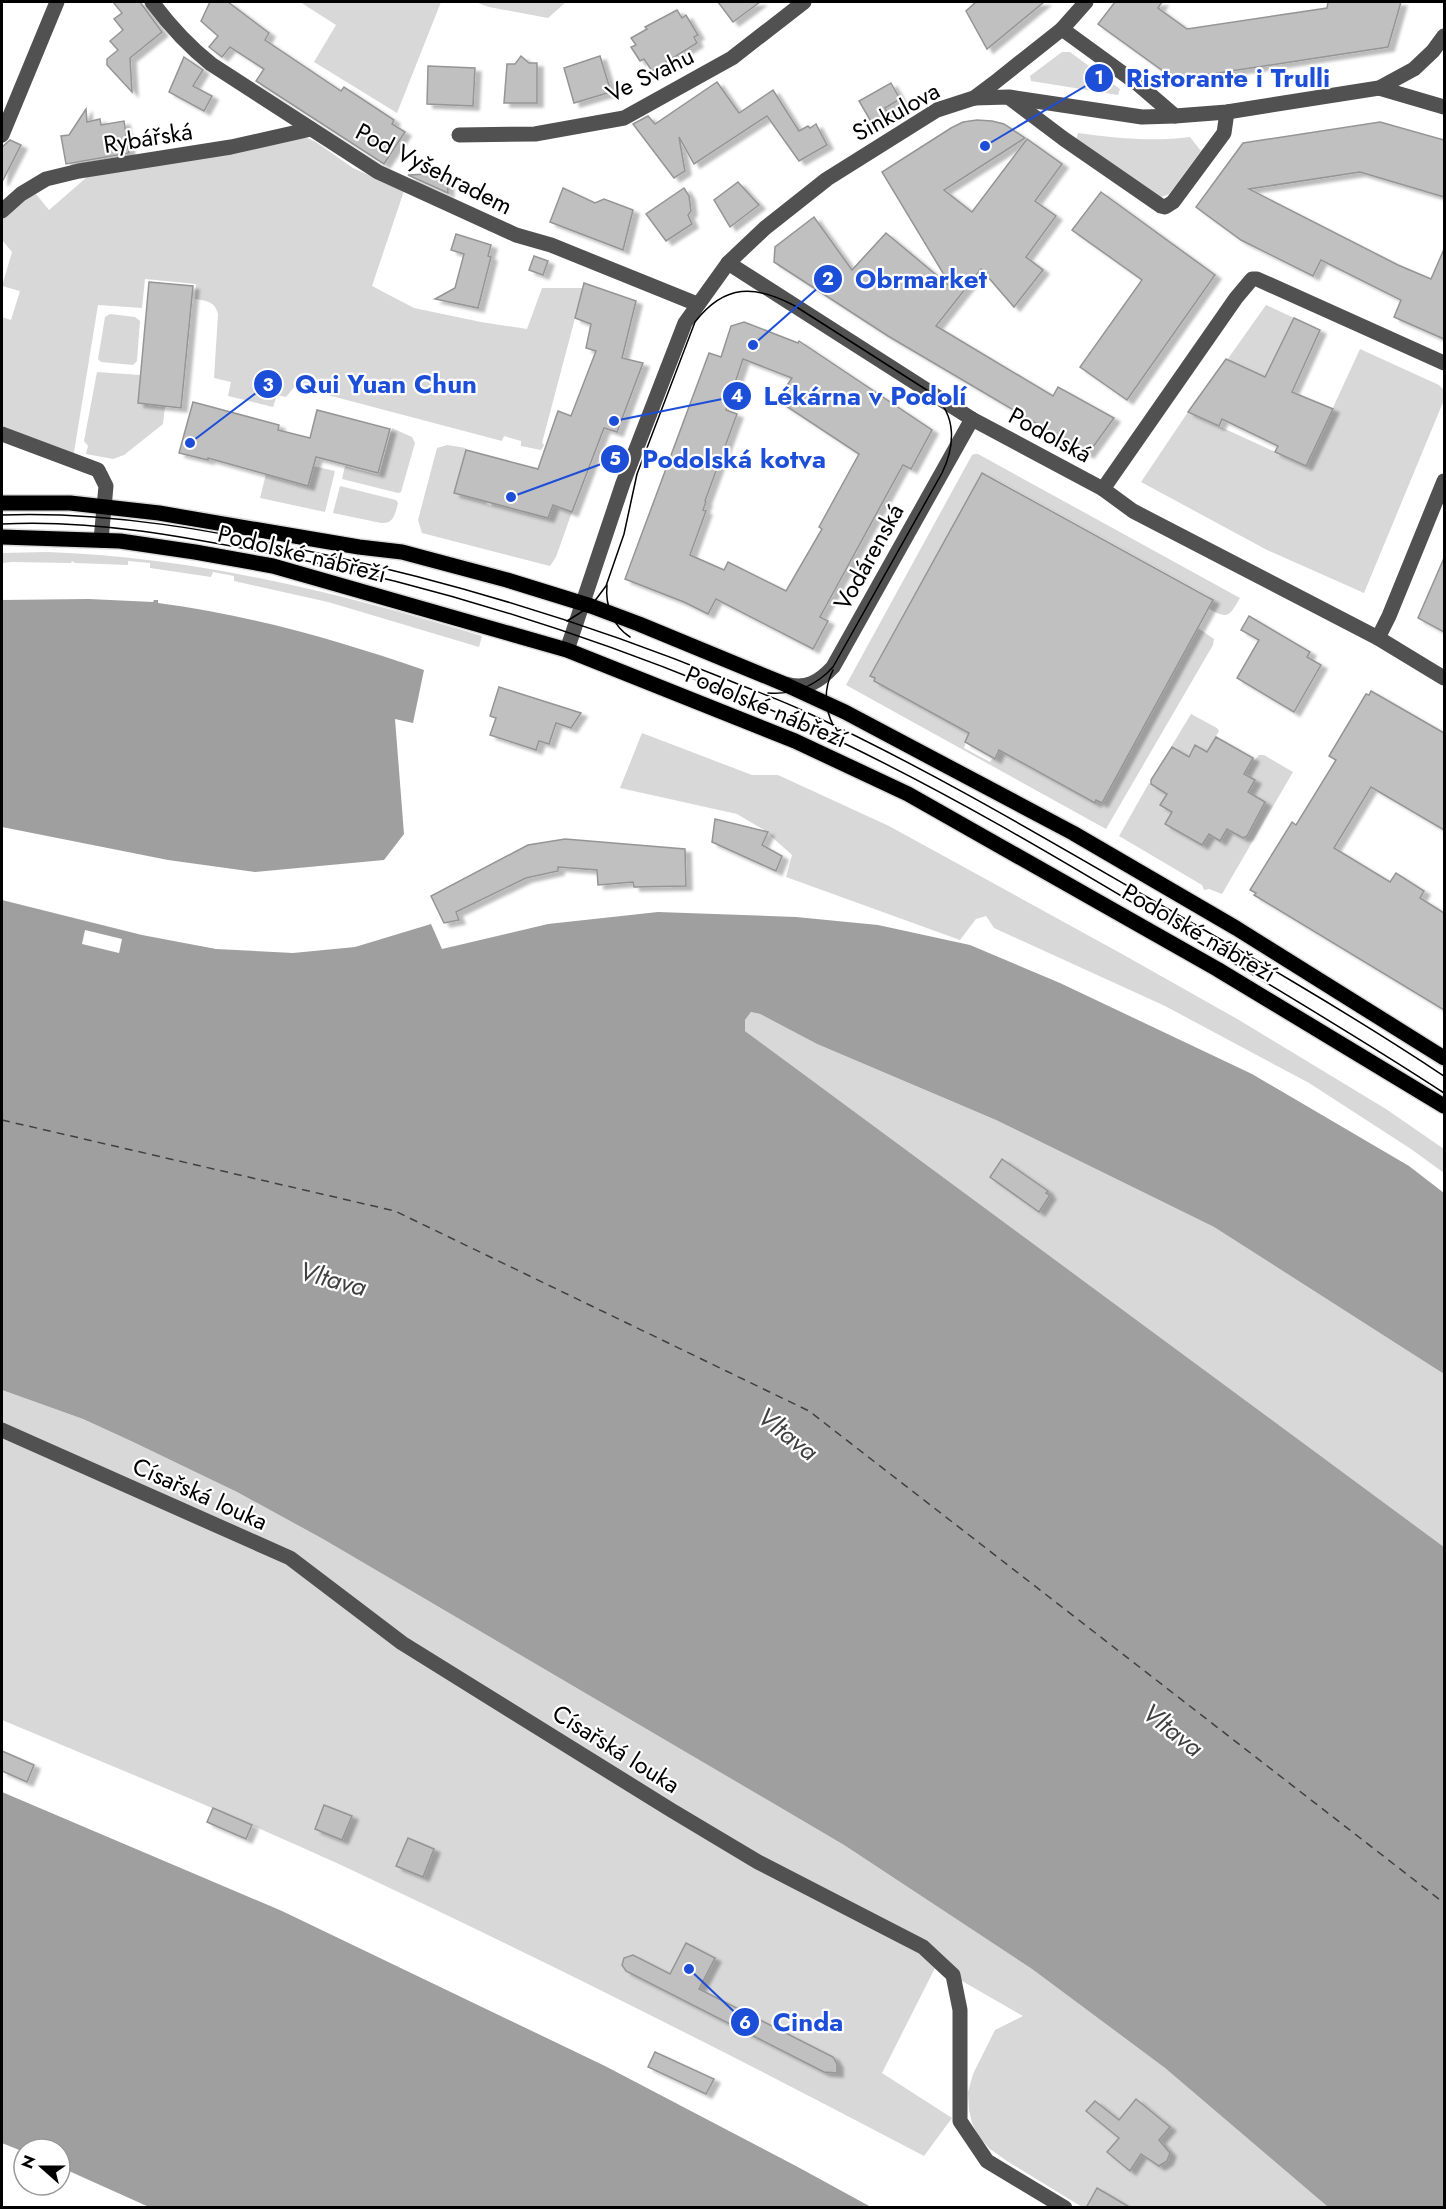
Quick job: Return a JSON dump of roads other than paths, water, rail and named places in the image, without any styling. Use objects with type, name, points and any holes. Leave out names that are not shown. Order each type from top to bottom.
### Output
[{"type":"main road","name":"Podolské nábřeží","points":[[2,503],[104,506],[402,552],[507,580],[582,603],[639,624],[782,683],[845,712],[1073,833],[1236,928],[1444,1058]]},
{"type":"main road","name":"Podolské nábřeží","points":[[2,537],[101,540],[195,552],[273,566],[567,650],[795,741],[908,794],[1217,969],[1444,1106]]},
{"type":"street","points":[[2,135],[57,2]]},
{"type":"street","name":"Pod Vyšehradem","points":[[152,2],[173,31],[211,64],[378,172],[516,235],[551,245],[698,304]]},
{"type":"street","name":"Ve Svahu","points":[[459,135],[535,134],[624,118],[732,58],[804,2]]},
{"type":"street","name":"Sinkulova","points":[[728,263],[765,228],[827,179],[937,110],[974,98],[1062,29],[1086,2]]},
{"type":"street","points":[[1062,29],[1139,85],[1175,116]]},
{"type":"street","points":[[974,98],[1009,97],[1142,117],[1227,112],[1379,88],[1414,69],[1433,51],[1444,36]]},
{"type":"street","points":[[1379,88],[1444,107]]},
{"type":"street","points":[[1009,97],[1161,207],[1173,202],[1224,133],[1227,112]]},
{"type":"street","name":"Rybářská","points":[[2,211],[21,194],[46,179],[79,171],[231,147],[311,129]]},
{"type":"street","points":[[567,650],[623,483],[685,323],[728,263]]},
{"type":"street","name":"Podolská","points":[[728,263],[972,419],[1103,489],[1133,511],[1378,638],[1444,678]]},
{"type":"street","points":[[1103,489],[1236,298],[1252,279],[1257,279],[1444,363]]},
{"type":"street","name":"Vodárenská","points":[[782,683],[800,687],[814,683],[833,667],[972,419]]},
{"type":"street","points":[[2,434],[98,470],[106,486],[101,540]]},
{"type":"street","points":[[1378,638],[1443,491]]},
{"type":"street","name":"Císařská louka","points":[[2,1430],[290,1558],[402,1643],[671,1810],[758,1862],[923,1947],[953,1975],[960,2010],[960,2121],[987,2161],[1065,2208]]},
{"type":"water","points":[[89,599],[153,602],[158,600],[158,603],[226,614],[326,639],[424,670],[413,723],[395,719],[404,834],[384,860],[255,872],[168,860],[2,827],[2,600]]},
{"type":"water","name":"Vltava","points":[[2,900],[142,935],[216,949],[293,953],[355,947],[431,924],[442,949],[548,924],[658,912],[796,917],[878,925],[970,945],[1060,983],[1252,1074],[1409,1166],[1444,1193],[1444,1374],[1214,1227],[996,1120],[817,1044],[760,1014],[751,1012],[745,1020],[745,1031],[1444,1547],[1444,2207],[1328,2207],[1165,2068],[1032,1969],[844,1845],[323,1539],[237,1492],[83,1419],[2,1390]]},
{"type":"water","points":[[2,1792],[282,1911],[605,2066],[871,2207],[149,2207],[72,2172],[72,2137],[12,2137],[12,2147],[2,2143]]},
{"type":"tram line","points":[[567,621],[591,606],[606,586],[624,534],[637,474],[695,322],[706,309],[730,294],[754,292],[781,299],[933,394],[941,403],[950,422],[951,442],[942,473],[833,667],[804,688],[768,693]]},
{"type":"tram line","points":[[2,515],[83,516],[163,524],[322,554],[426,579],[528,608],[678,660],[798,708],[851,733],[1017,822],[1256,960],[1370,1028],[1444,1076]]},
{"type":"tram line","points":[[2,524],[73,524],[108,527],[283,556],[393,581],[502,611],[661,666],[801,723],[952,799],[1147,911],[1321,1015],[1444,1093]]},
{"type":"tram line","points":[[607,585],[607,600],[611,615],[630,637]]},
{"type":"tram line","points":[[833,670],[826,699],[828,713],[834,727]]},
{"type":"place","name":"Ristorante i Trulli","points":[[985,146]]},
{"type":"place","name":"Obrmarket","points":[[753,345]]},
{"type":"place","name":"Lékárna v Podolí","points":[[614,421]]},
{"type":"place","name":"Qui Yuan Chun","points":[[190,443]]},
{"type":"place","name":"Podolská kotva","points":[[511,497]]},
{"type":"place","name":"Cinda","points":[[689,1969]]}]
